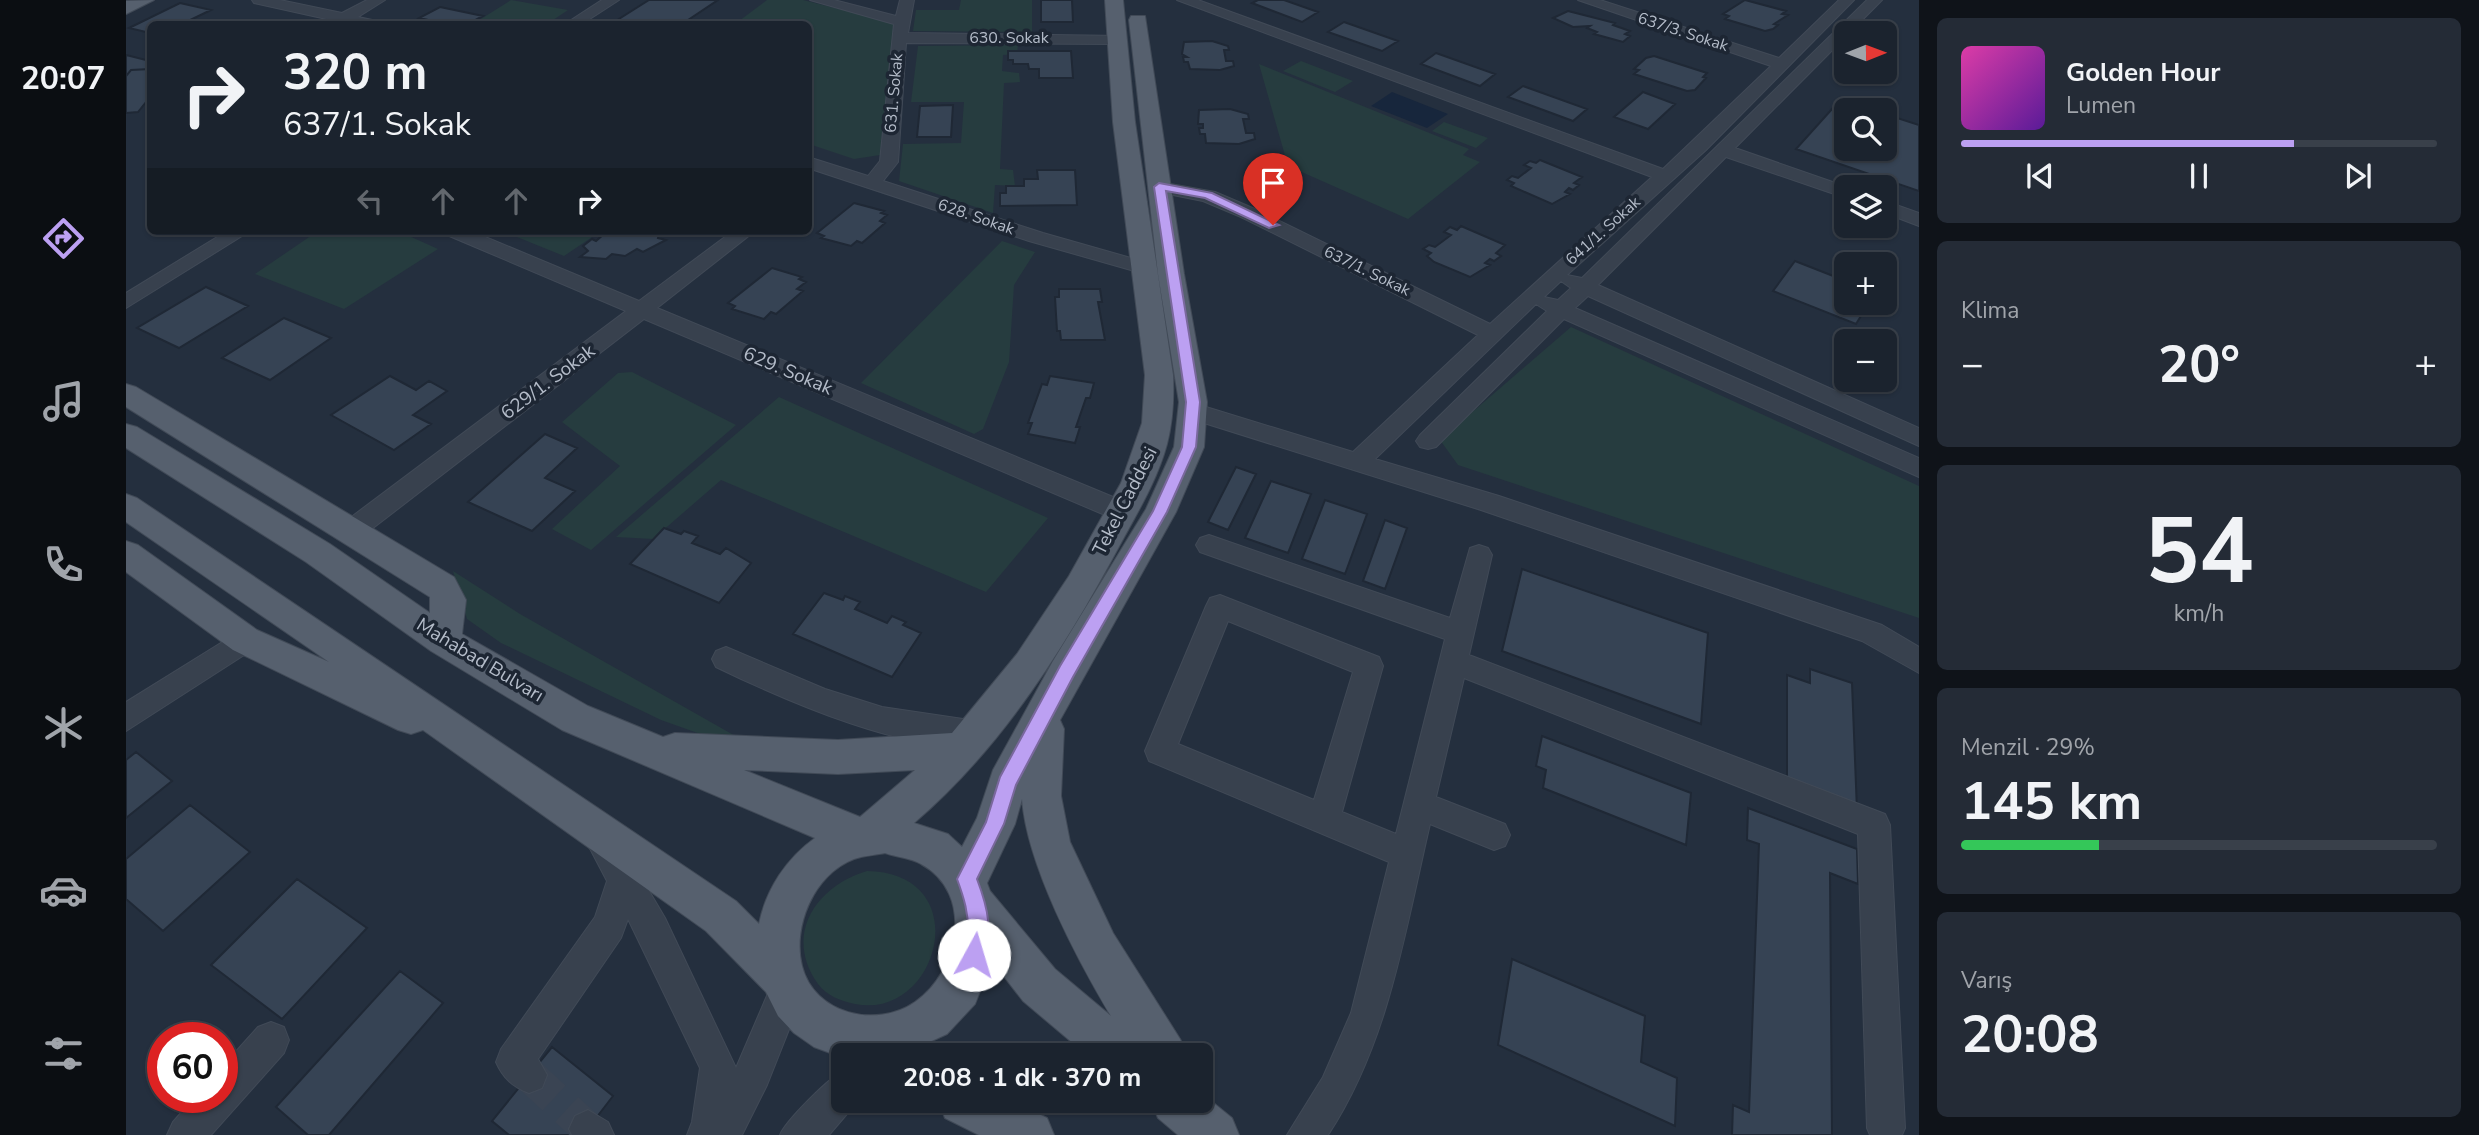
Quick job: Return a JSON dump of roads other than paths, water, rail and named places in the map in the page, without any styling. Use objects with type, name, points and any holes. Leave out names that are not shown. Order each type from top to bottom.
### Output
[{"type":"main road","points":[[126,8],[145,0]]},
{"type":"main road","name":"Tekel Caddesi","points":[[864,837],[899,812],[973,739],[1037,657],[1073,600],[1154,444],[1161,405],[1124,122],[1114,0]]},
{"type":"main road","points":[[894,1043],[924,1023],[951,1000],[970,971],[979,939],[972,893],[1007,783],[1160,512],[1189,447],[1193,411],[1159,187],[1136,0]]},
{"type":"main road","points":[[126,394],[442,587],[449,600],[443,641]]},
{"type":"main road","name":"Mahabad Bulvarı","points":[[126,435],[318,553],[443,641],[575,718],[864,837]]},
{"type":"main road","points":[[126,506],[497,759],[721,916],[785,983],[801,1009],[819,1025],[841,1035],[876,1043]]},
{"type":"main road","points":[[126,554],[245,640],[497,759]]},
{"type":"main road","points":[[1048,707],[1039,771],[1044,821],[1051,845],[1083,923],[1131,1011],[1155,1043]]},
{"type":"main road","points":[[651,749],[838,757],[949,751],[973,739]]},
{"type":"main road","points":[[785,983],[779,963],[778,936],[784,909],[796,884],[814,863],[836,847],[864,837],[885,834],[910,836],[933,845],[952,859],[972,893],[1040,985],[1108,1043]]},
{"type":"main road","points":[[986,1113],[1030,1135]]},
{"type":"main road","points":[[1189,1113],[1215,1135]]},
{"type":"main road","points":[[1207,1113],[1224,1135]]},
{"type":"street","points":[[259,0],[338,21],[378,0]]},
{"type":"street","points":[[577,21],[612,0]]},
{"type":"street","name":"630. Sokak","points":[[817,0],[901,30],[1118,39]]},
{"type":"street","name":"631. Sokak","points":[[873,182],[888,162],[901,30],[907,0]]},
{"type":"street","points":[[1184,0],[1666,176]]},
{"type":"street","name":"637/3. Sokak","points":[[1585,0],[1781,64]]},
{"type":"street","name":"641/1. Sokak","points":[[1358,461],[1557,273],[1666,176],[1847,0]]},
{"type":"street","points":[[1428,441],[1875,0]]},
{"type":"street","points":[[1723,150],[1834,189]]},
{"type":"street","name":"628. Sokak","points":[[817,165],[1036,237],[1145,268]]},
{"type":"street","name":"637/1. Sokak","points":[[1159,187],[1208,196],[1248,213],[1493,334]]},
{"type":"street","points":[[1897,212],[1919,220]]},
{"type":"street","points":[[126,302],[234,235]]},
{"type":"street","name":"629. Sokak","points":[[464,235],[1121,512]]},
{"type":"street","name":"629/1. Sokak","points":[[351,531],[739,235]]},
{"type":"street","points":[[1557,273],[1584,288],[1919,438]]},
{"type":"street","points":[[1532,297],[1919,468]]},
{"type":"street","points":[[1193,411],[1358,461],[1872,633],[1919,661]]},
{"type":"street","points":[[1209,545],[1874,825],[1886,1128]]},
{"type":"street","points":[[1306,1135],[1336,1090],[1368,1015],[1479,555]]},
{"type":"street","points":[[1324,819],[1369,666],[1220,606],[1160,751],[1407,854]]},
{"type":"street","points":[[126,718],[245,640]]},
{"type":"street","points":[[726,659],[795,691],[848,710],[973,739]]},
{"type":"street","points":[[1419,805],[1494,835]]},
{"type":"street","points":[[595,828],[665,955],[718,1067],[711,1122],[706,1135]]},
{"type":"street","points":[[529,1075],[514,1062],[608,926],[624,879]]},
{"type":"street","points":[[722,1135],[754,1072],[785,983]]},
{"type":"street","points":[[238,1077],[271,1040]]},
{"type":"street","points":[[799,1135],[822,1117],[831,1106]]},
{"type":"street","points":[[186,1135],[206,1113]]},
{"type":"water","points":[[1392,92],[1448,114],[1427,128],[1371,106]]},
{"type":"tunnel","points":[[529,1075],[588,1129]]}]
